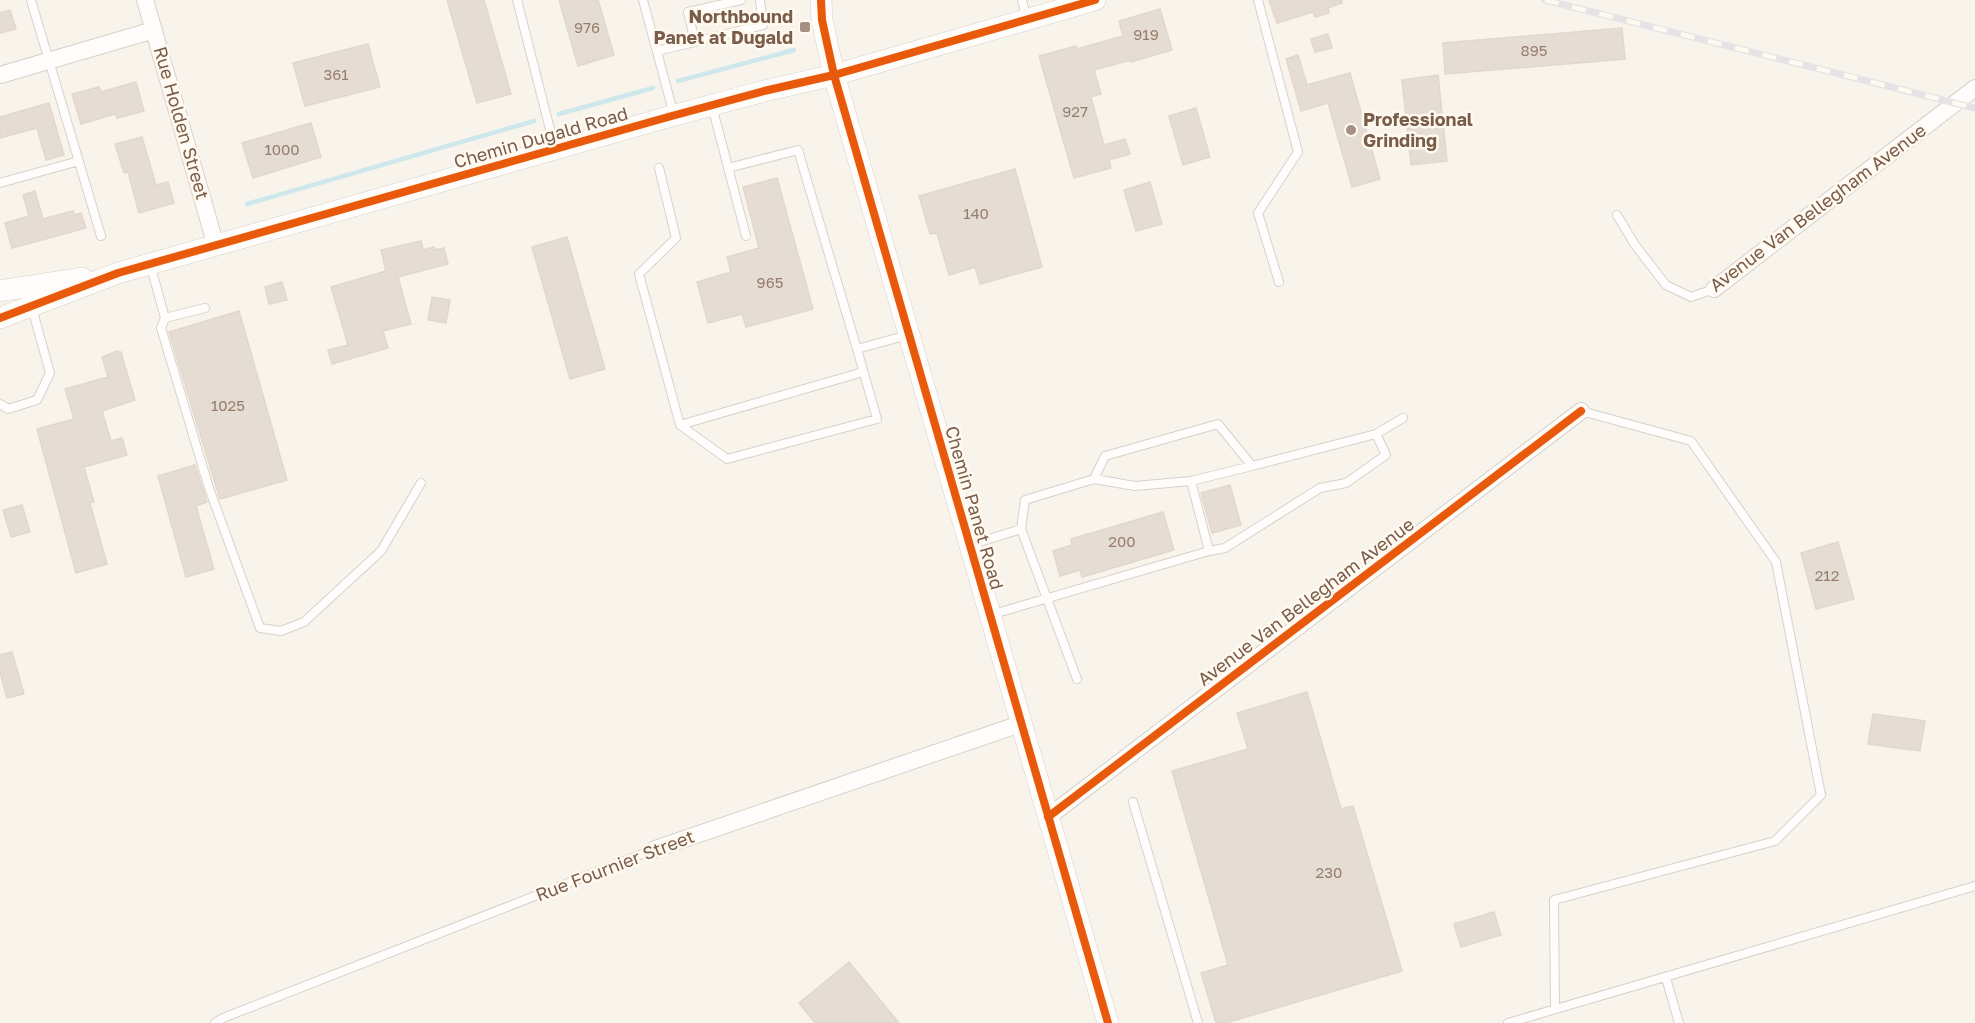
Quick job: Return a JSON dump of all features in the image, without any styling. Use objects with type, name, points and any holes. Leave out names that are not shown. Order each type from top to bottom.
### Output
[{"type":"street","name":"Rue Holden Street","points":[[145,0],[216,246]]},
{"type":"street","name":"Chemin Panet Road","points":[[821,0],[822,20],[834,75],[1108,1023]]},
{"type":"street","name":"Chemin Dugald Road","points":[[0,318],[118,273],[674,116],[834,75],[1024,10],[1095,0]]},
{"type":"street","points":[[0,75],[154,30]]},
{"type":"street","name":"Avenue Van Bellegham Avenue","points":[[1714,290],[1975,88]]},
{"type":"street","name":"Chemin Dugald Road","points":[[0,291],[118,273]]},
{"type":"street","name":"Avenue Van Bellegham Avenue","points":[[1048,817],[1581,411]]},
{"type":"street","name":"Rue Fournier Street","points":[[655,849],[1020,724]]},
{"type":"lane","points":[[31,0],[101,236]]},
{"type":"lane","points":[[517,0],[556,150]]},
{"type":"lane","points":[[643,0],[674,116]]},
{"type":"lane","points":[[695,42],[688,12],[741,0]]},
{"type":"lane","points":[[657,51],[763,25],[760,0]]},
{"type":"lane","points":[[1258,0],[1298,152],[1258,213],[1279,282]]},
{"type":"lane","points":[[712,106],[746,236]]},
{"type":"lane","points":[[659,168],[676,238],[639,274],[680,425],[727,459],[877,419],[798,150],[728,168]]},
{"type":"lane","points":[[0,183],[79,161]]},
{"type":"lane","name":"Avenue Van Bellegham Avenue","points":[[1617,215],[1635,245],[1666,285],[1691,297],[1714,290]]},
{"type":"lane","points":[[150,264],[165,318],[161,328],[209,488],[260,628],[281,631],[304,622],[381,550],[421,483]]},
{"type":"lane","points":[[0,404],[8,409],[37,400],[50,373],[32,306]]},
{"type":"lane","points":[[165,318],[206,308]]},
{"type":"lane","points":[[857,349],[909,335]]},
{"type":"lane","points":[[680,425],[863,372]]},
{"type":"lane","points":[[1555,1009],[1554,900],[1775,841],[1821,795],[1776,562],[1691,441],[1581,411]]},
{"type":"lane","points":[[1077,679],[1021,529],[1025,500],[1094,479],[1135,486],[1191,481],[1376,434],[1403,418]]},
{"type":"lane","points":[[1094,479],[1105,456],[1218,424],[1252,466]]},
{"type":"lane","points":[[989,615],[1224,548],[1320,488],[1346,483],[1386,455],[1376,434]]},
{"type":"lane","points":[[1191,481],[1209,551]]},
{"type":"lane","points":[[969,545],[1021,529]]},
{"type":"lane","points":[[1133,802],[1198,1023]]},
{"type":"lane","name":"Rue Fournier Street","points":[[214,1023],[655,849]]},
{"type":"lane","points":[[1508,1023],[1975,886]]},
{"type":"lane","points":[[1666,978],[1679,1023]]},
{"type":"building","points":[[447,0],[484,0],[511,94],[477,103]]},
{"type":"building","points":[[559,0],[598,0],[614,55],[578,66]]},
{"type":"building","points":[[1269,0],[1342,0],[1342,3],[1328,8],[1329,13],[1315,17],[1313,12],[1277,23]]},
{"type":"building","points":[[1160,9],[1172,50],[1094,70],[1101,94],[1091,97],[1104,145],[1125,139],[1130,154],[1109,160],[1111,168],[1074,178],[1039,56],[1076,46],[1077,49],[1123,36],[1119,21]]},
{"type":"building","points":[[10,10],[16,29],[0,33],[0,13]]},
{"type":"building","points":[[1622,28],[1625,59],[1445,74],[1443,43]]},
{"type":"building","points":[[1328,34],[1332,48],[1315,52],[1311,39]]},
{"type":"building","points":[[368,44],[380,87],[305,106],[293,63]]},
{"type":"building","name":"Professional Grinding","points":[[1298,55],[1307,85],[1350,73],[1380,179],[1352,187],[1328,103],[1301,111],[1286,59]]},
{"type":"building","points":[[1438,75],[1447,161],[1411,165],[1402,80]]},
{"type":"building","points":[[136,82],[144,111],[117,118],[115,114],[81,124],[72,94],[99,87],[101,92]]},
{"type":"building","points":[[49,103],[64,155],[46,160],[37,128],[0,138],[0,117]]},
{"type":"building","points":[[1196,108],[1210,157],[1183,165],[1169,116]]},
{"type":"building","points":[[311,123],[321,157],[253,178],[242,143]]},
{"type":"building","points":[[142,137],[156,185],[168,182],[174,203],[139,213],[128,172],[124,173],[115,144]]},
{"type":"building","points":[[1015,169],[1042,267],[980,284],[975,267],[949,275],[937,233],[930,234],[919,196]]},
{"type":"building","points":[[777,178],[813,309],[746,327],[742,314],[708,323],[697,282],[731,272],[727,257],[759,248],[743,187]]},
{"type":"building","points":[[1150,182],[1162,224],[1136,231],[1124,190]]},
{"type":"building","points":[[35,191],[43,219],[73,211],[74,215],[81,213],[86,228],[12,248],[5,223],[29,216],[23,195]]},
{"type":"building","points":[[567,237],[605,369],[570,379],[532,247]]},
{"type":"building","points":[[421,241],[423,250],[434,247],[435,250],[444,248],[448,264],[398,277],[411,324],[383,331],[388,348],[332,364],[328,350],[348,345],[331,287],[386,271],[381,250]]},
{"type":"building","points":[[282,282],[287,300],[269,304],[265,287]]},
{"type":"building","points":[[432,297],[450,300],[446,323],[428,320]]},
{"type":"building","points":[[239,311],[287,480],[220,499],[169,332]]},
{"type":"building","points":[[117,351],[121,352],[135,400],[102,411],[111,441],[122,438],[127,455],[84,467],[94,502],[90,503],[107,564],[76,573],[37,429],[74,419],[65,389],[108,377],[102,357]]},
{"type":"building","points":[[195,465],[207,502],[196,506],[214,569],[186,577],[158,476]]},
{"type":"building","points":[[1230,485],[1241,525],[1212,533],[1201,493]]},
{"type":"building","points":[[22,505],[30,532],[11,537],[3,510]]},
{"type":"building","points":[[1163,512],[1174,550],[1082,577],[1080,570],[1060,576],[1053,551],[1072,545],[1071,539]]},
{"type":"building","points":[[1838,542],[1854,599],[1816,609],[1801,553]]},
{"type":"building","points":[[12,652],[24,694],[7,698],[0,672],[0,655]]},
{"type":"building","points":[[1307,692],[1341,809],[1353,806],[1402,971],[1226,1023],[1216,1023],[1201,973],[1228,965],[1172,771],[1248,749],[1237,713]]},
{"type":"building","points":[[1873,714],[1925,721],[1920,751],[1868,744]]},
{"type":"building","points":[[1494,912],[1501,935],[1461,947],[1454,924]]},
{"type":"building","points":[[849,962],[899,1023],[815,1023],[799,1003]]},
{"type":"waterway","points":[[678,81],[794,50]]},
{"type":"waterway","points":[[559,114],[653,88]]},
{"type":"waterway","points":[[247,204],[534,121]]},
{"type":"railway","points":[[1545,0],[1975,108]]},
{"type":"cycle path","points":[[821,0],[822,20],[834,75],[1108,1023]]},
{"type":"cycle path","points":[[0,318],[118,273],[668,117],[834,75],[1095,0]]},
{"type":"cycle path","points":[[1048,817],[1581,411]]},
{"type":"place","name":"Northbound Panet at Dugald","points":[[805,27]]},
{"type":"place","name":"Professional Grinding","points":[[1351,130]]}]
